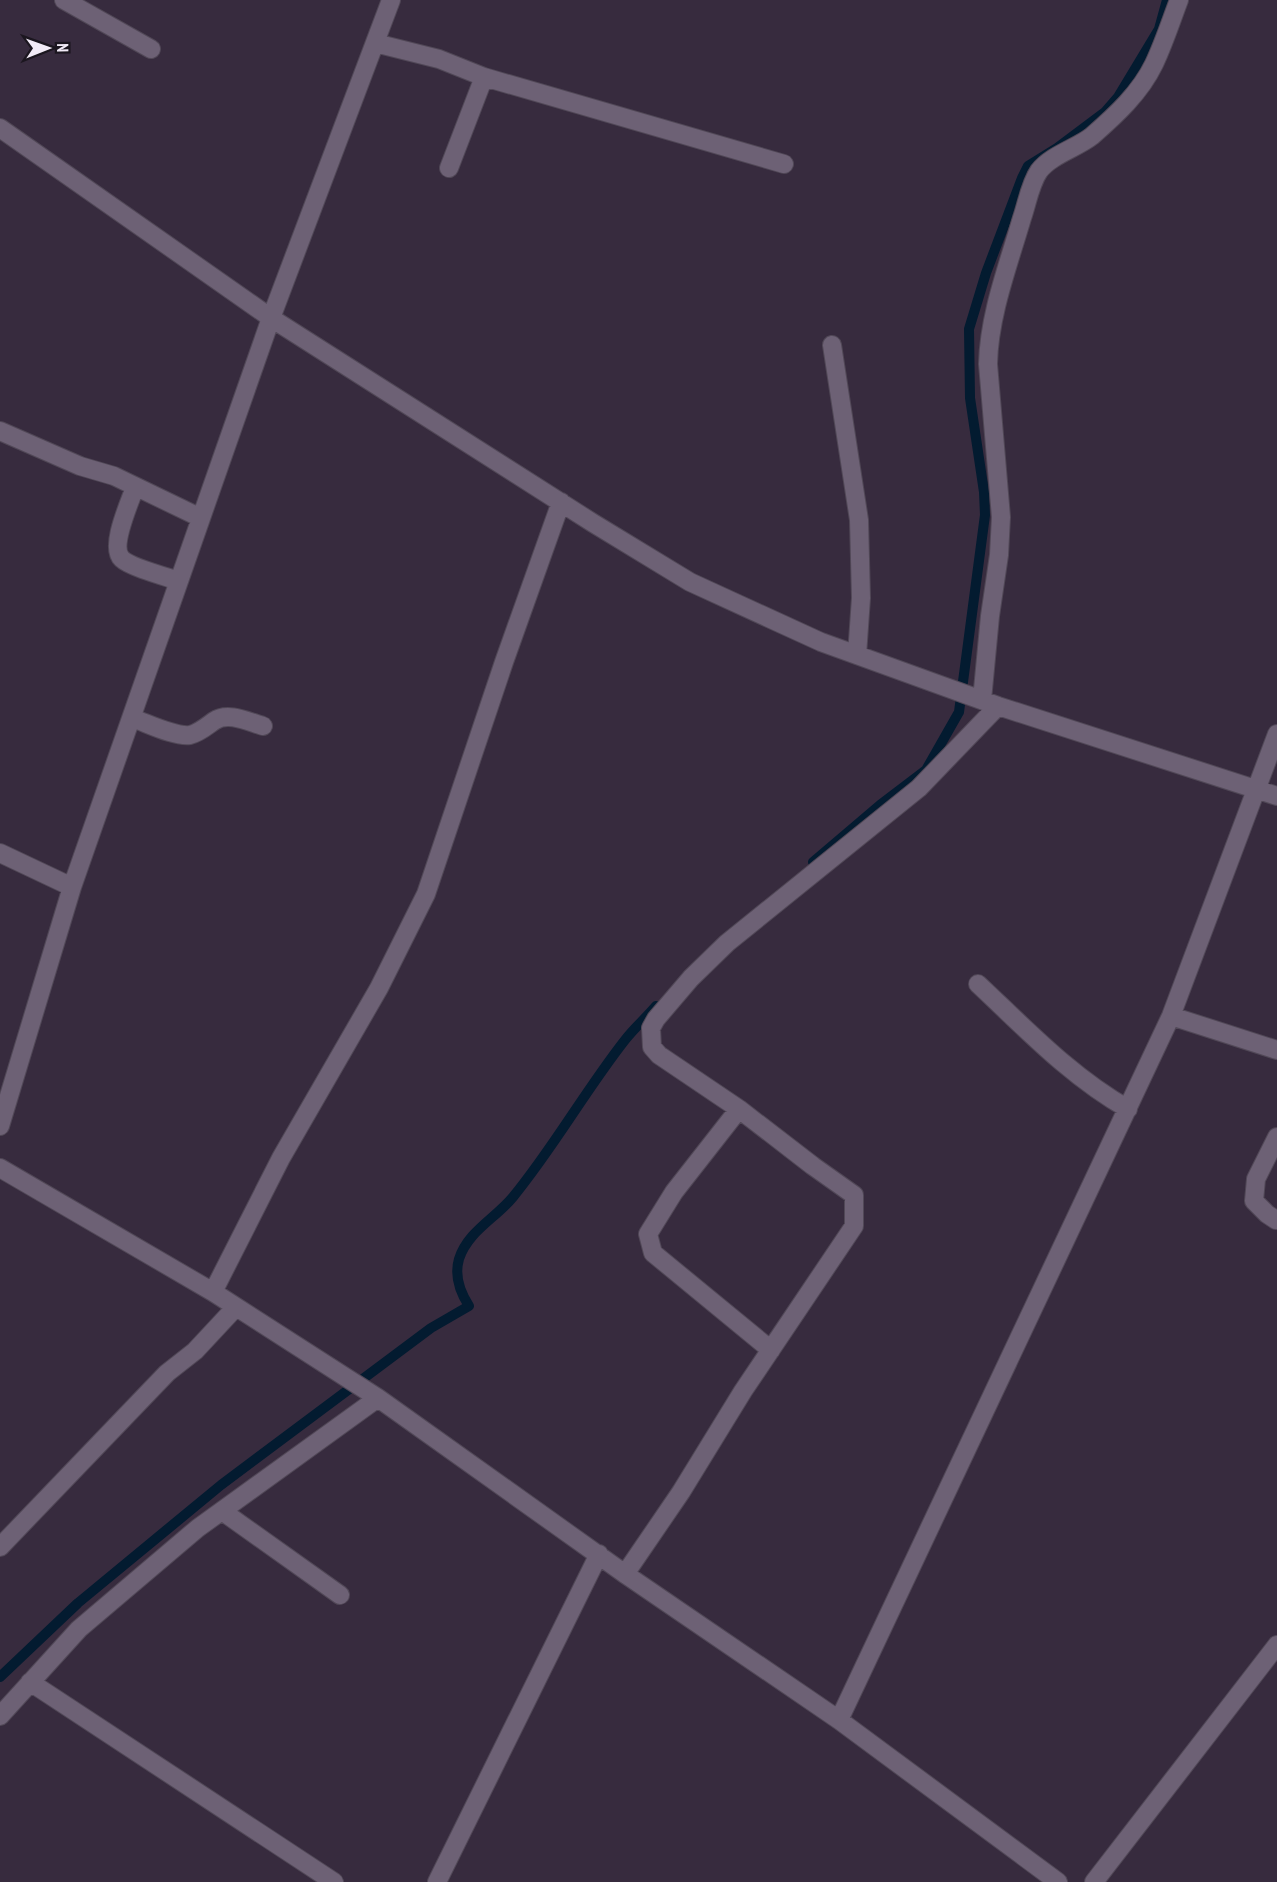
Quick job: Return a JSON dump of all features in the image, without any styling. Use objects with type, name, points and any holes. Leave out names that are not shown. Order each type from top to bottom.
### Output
[{"type":"street","points":[[64,0],[151,50]]},
{"type":"street","points":[[0,1126],[72,887],[271,318],[391,0]]},
{"type":"street","points":[[625,1574],[681,1492],[743,1390],[854,1226],[854,1195],[739,1109],[659,1055],[652,1047],[651,1028],[690,978],[727,943],[919,788],[983,700],[1001,517],[989,375],[989,339],[1006,270],[1040,171],[1061,154],[1090,138],[1123,108],[1138,90],[1154,64],[1179,0]]},
{"type":"street","points":[[375,43],[439,59],[484,77],[784,164]]},
{"type":"street","points":[[448,168],[484,77]]},
{"type":"street","points":[[0,128],[271,318],[690,582],[821,642],[983,700],[1277,796]]},
{"type":"street","points":[[832,345],[859,520],[861,598],[857,655]]},
{"type":"street","points":[[0,431],[80,466],[114,476],[201,518]]},
{"type":"street","points":[[135,487],[117,542],[118,554],[126,562],[179,581]]},
{"type":"street","points":[[213,1292],[281,1158],[379,988],[426,894],[561,502]]},
{"type":"street","points":[[132,718],[185,735],[197,732],[223,717],[236,718],[263,726]]},
{"type":"street","points":[[839,1720],[1171,1016],[1277,734]]},
{"type":"street","points":[[0,853],[72,887]]},
{"type":"street","points":[[978,984],[1057,1058],[1106,1097],[1128,1109]]},
{"type":"street","points":[[1171,1016],[1277,1050]]},
{"type":"street","points":[[739,1109],[674,1192],[648,1234],[653,1253],[771,1350]]},
{"type":"street","points":[[1276,1220],[1254,1201],[1257,1179],[1277,1137]]},
{"type":"street","points":[[0,1168],[213,1292],[378,1398],[625,1574],[839,1720],[1058,1882]]},
{"type":"street","points":[[0,1547],[167,1372],[195,1351],[236,1306]]},
{"type":"street","points":[[0,1716],[79,1629],[198,1528],[378,1398]]},
{"type":"street","points":[[222,1511],[340,1595]]},
{"type":"street","points":[[437,1882],[599,1554]]},
{"type":"street","points":[[1094,1882],[1277,1644]]},
{"type":"street","points":[[30,1682],[334,1882]]},
{"type":"waterway","points":[[813,862],[880,805],[926,770],[959,712],[985,515],[984,492],[970,398],[969,329],[986,273],[1028,166],[1057,148],[1105,112],[1118,97],[1159,29],[1167,0]]},
{"type":"waterway","points":[[0,1677],[78,1603],[221,1485],[431,1328],[469,1306],[458,1278],[459,1259],[463,1249],[469,1240],[513,1197],[542,1159],[610,1059],[656,1006]]}]
